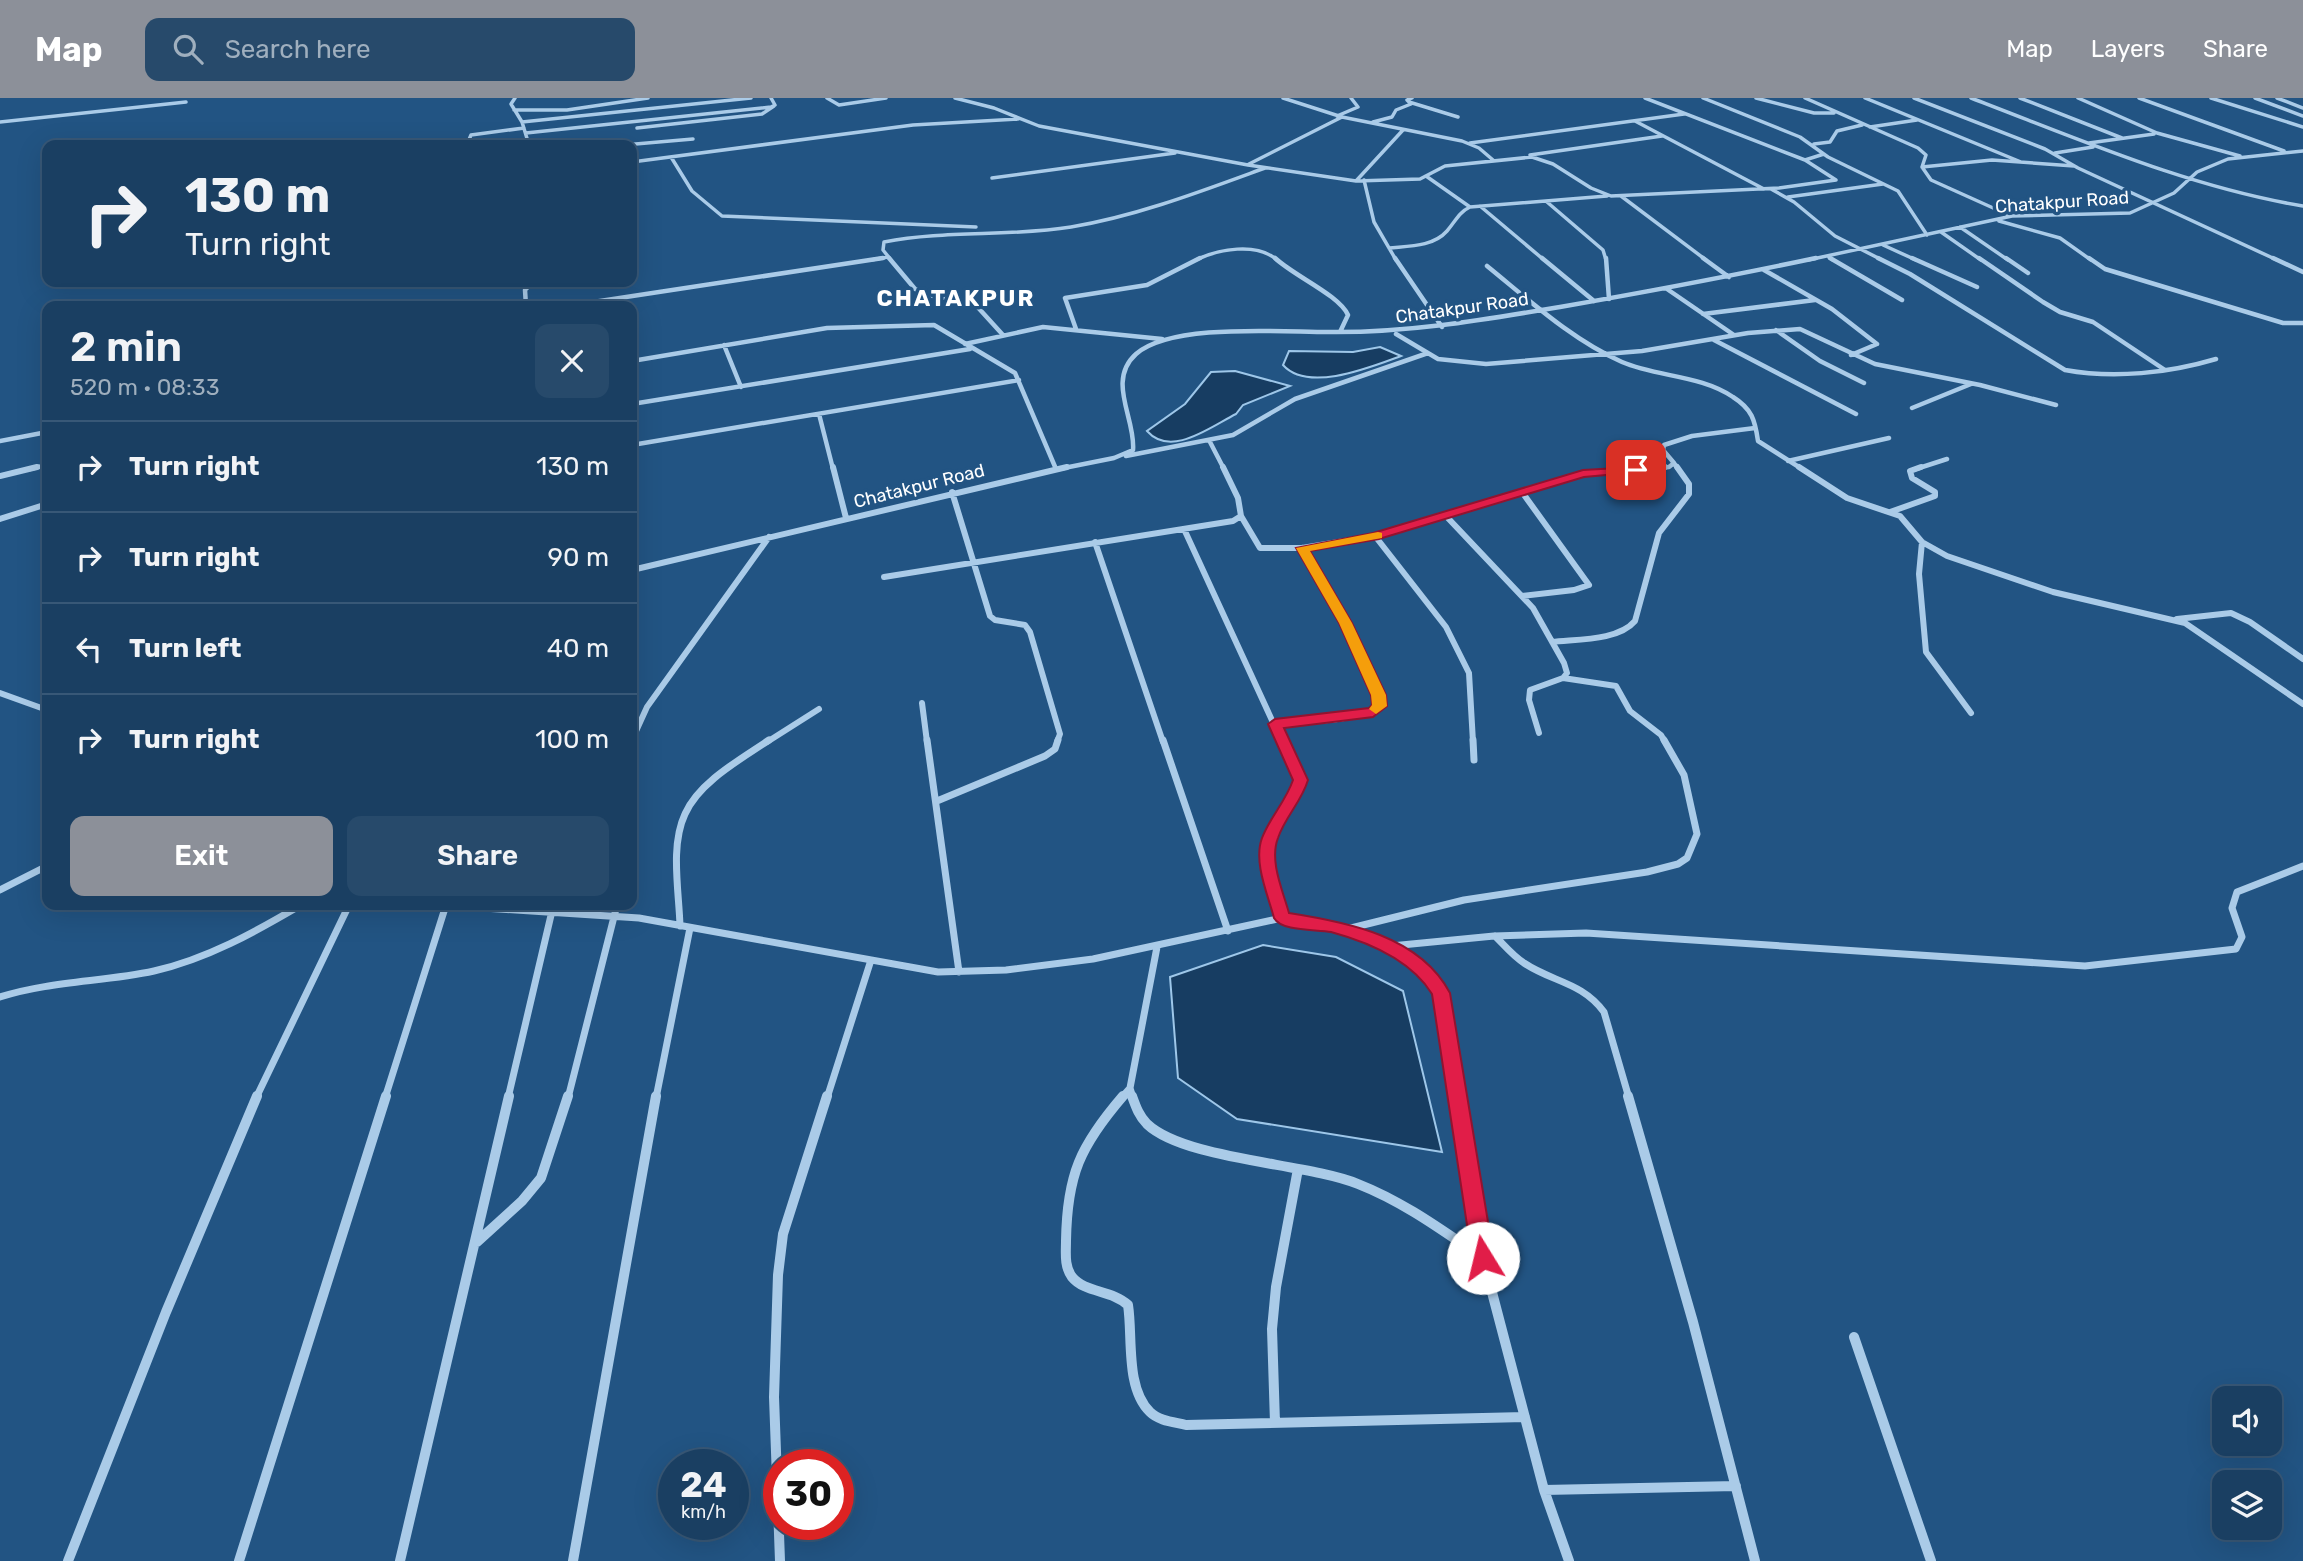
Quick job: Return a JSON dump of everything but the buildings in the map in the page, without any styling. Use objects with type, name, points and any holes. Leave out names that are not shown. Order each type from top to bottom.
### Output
[{"type":"street","points":[[515,98],[511,104],[522,122],[528,140]]},
{"type":"street","points":[[514,110],[575,109],[648,98]]},
{"type":"street","points":[[522,122],[751,98]]},
{"type":"street","points":[[771,98],[775,106]]},
{"type":"street","points":[[827,98],[839,104],[886,98]]},
{"type":"street","points":[[955,98],[983,104],[1040,126],[1248,165],[1356,181],[1426,176],[1446,166],[1527,157],[1546,160],[1598,192],[1611,196]]},
{"type":"street","points":[[1283,98],[1340,116],[1470,143],[1572,127],[1684,114]]},
{"type":"street","points":[[1248,165],[1357,107],[1351,98]]},
{"type":"street","points":[[1389,248],[1441,237],[1462,211],[1471,207],[1611,196],[1770,189],[1836,180],[1805,160],[1758,138],[1733,134],[1645,98]]},
{"type":"street","points":[[1703,98],[1814,144],[1824,154],[1898,191],[1927,235]]},
{"type":"street","points":[[1756,98],[1814,113],[1834,113]]},
{"type":"street","points":[[1805,98],[1922,150],[1926,160],[1922,167]]},
{"type":"street","points":[[1865,98],[2021,162]]},
{"type":"street","points":[[1914,98],[2055,153],[2074,166],[2155,201],[2303,272]]},
{"type":"street","points":[[1971,98],[2097,147],[2273,201],[2303,206]]},
{"type":"street","points":[[2020,98],[2122,138]]},
{"type":"street","points":[[2078,98],[2154,134],[2244,156]]},
{"type":"street","points":[[2139,98],[2288,152]]},
{"type":"street","points":[[2211,98],[2303,127]]},
{"type":"street","points":[[2255,98],[2303,116]]},
{"type":"street","points":[[2277,98],[2303,108]]},
{"type":"street","points":[[1370,123],[1392,117],[1396,110],[1411,104],[1410,100],[1458,117]]},
{"type":"street","points":[[0,122],[186,102]]},
{"type":"street","points":[[638,128],[766,113],[775,106]]},
{"type":"street","points":[[469,140],[471,135],[775,106]]},
{"type":"street","points":[[637,161],[705,150],[914,125],[1018,118]]},
{"type":"street","points":[[1870,127],[1918,120]]},
{"type":"street","points":[[1636,121],[1764,189]]},
{"type":"street","points":[[1814,144],[1832,141],[1839,130],[1863,125]]},
{"type":"street","points":[[1356,181],[1403,130]]},
{"type":"street","points":[[2088,143],[2154,134]]},
{"type":"street","points":[[1527,157],[1541,151],[1662,136]]},
{"type":"street","points":[[637,144],[693,139]]},
{"type":"street","points":[[1470,143],[1493,160]]},
{"type":"street","points":[[2055,153],[2097,147]]},
{"type":"street","name":"Chatakpur Road","points":[[637,569],[952,492],[1114,458],[1133,450],[1134,441],[1122,384],[1128,363],[1147,346],[1163,339],[1185,335],[1277,331],[1395,333],[1442,327],[1729,277],[2012,216],[2120,215],[2139,210],[2187,184],[2197,172],[2228,159],[2303,151]]},
{"type":"street","points":[[992,178],[1183,152]]},
{"type":"street","points":[[1805,160],[1824,154]]},
{"type":"street","points":[[671,157],[673,167],[706,208],[722,216],[904,222],[1012,230]]},
{"type":"street","points":[[1922,167],[1992,160],[2074,166]]},
{"type":"street","points":[[1922,167],[1931,180],[2012,216]]},
{"type":"street","points":[[1003,335],[974,302],[933,296],[915,289],[881,245],[895,239],[946,233],[1071,227],[1177,199],[1266,168]]},
{"type":"street","points":[[1426,176],[1471,207]]},
{"type":"street","points":[[1364,180],[1374,222],[1442,327]]},
{"type":"street","points":[[1787,197],[1884,183]]},
{"type":"street","points":[[1770,189],[1787,197],[1833,234],[1910,274],[2065,370],[2081,373],[2166,371],[2216,359]]},
{"type":"street","points":[[1621,196],[1729,277]]},
{"type":"street","points":[[1547,202],[1603,250],[1606,257],[1609,299]]},
{"type":"street","points":[[1480,206],[1594,301]]},
{"type":"street","points":[[1995,220],[2060,238],[2105,270],[2283,323],[2303,323]]},
{"type":"street","points":[[1960,227],[2028,273]]},
{"type":"street","points":[[1941,232],[2043,302],[2060,312],[2093,322],[2166,371]]},
{"type":"street","points":[[1882,245],[1976,287]]},
{"type":"street","points":[[1076,329],[1065,298],[1147,285],[1210,252],[1250,249],[1273,256],[1291,273],[1343,304],[1348,315],[1340,332]]},
{"type":"street","points":[[1828,256],[1902,300]]},
{"type":"street","points":[[600,301],[888,257]]},
{"type":"street","points":[[1487,265],[1544,310],[1608,354],[1638,369],[1701,383],[1725,393],[1752,412],[1756,420],[1758,441],[1853,501],[1906,520],[1922,542],[1947,556],[2053,592],[2176,619],[2199,631],[2303,704]]},
{"type":"street","points":[[1763,270],[1815,300],[1877,344],[1851,355]]},
{"type":"street","points":[[1667,289],[1734,335]]},
{"type":"street","points":[[1703,314],[1815,300]]},
{"type":"street","points":[[637,360],[827,328],[919,324],[943,328],[967,346],[1009,366],[1019,380],[1056,469]]},
{"type":"street","points":[[637,403],[967,346],[1043,327],[1163,339]]},
{"type":"street","points":[[1776,329],[1810,356],[1864,383]]},
{"type":"street","points":[[1395,333],[1428,353],[1450,362],[1475,364],[1608,354],[1776,329],[1811,332],[1851,355],[1875,364],[1972,383],[2056,405]]},
{"type":"street","points":[[1713,340],[1856,414]]},
{"type":"street","points":[[724,345],[741,387]]},
{"type":"street","points":[[1114,458],[1210,442],[1233,435],[1295,399],[1428,353]]},
{"type":"street","points":[[637,444],[1019,380]]},
{"type":"street","points":[[1912,408],[1972,383]]},
{"type":"street","points":[[819,414],[846,518]]},
{"type":"street","points":[[1552,642],[1619,633],[1635,621],[1659,533],[1689,494],[1689,484],[1663,450],[1664,444],[1692,436],[1755,428]]},
{"type":"street","points":[[0,440],[42,433]]},
{"type":"street","points":[[1788,461],[1889,438]]},
{"type":"street","points":[[1210,442],[1238,498],[1241,516],[1260,548],[1268,550],[1302,548],[1375,536],[1583,474],[1658,469],[1674,463]]},
{"type":"street","points":[[1889,513],[1935,496],[1935,492],[1912,478],[1910,471],[1947,459]]},
{"type":"street","points":[[0,476],[42,466]]},
{"type":"street","points":[[937,801],[1045,756],[1060,743],[1060,734],[1030,632],[1025,625],[995,621],[990,617],[952,492]]},
{"type":"street","points":[[1522,492],[1584,574],[1588,585],[1574,590],[1522,596]]},
{"type":"street","points":[[0,519],[42,506]]},
{"type":"street","points":[[884,577],[1223,524],[1241,516]]},
{"type":"street","points":[[1446,516],[1533,608],[1564,663],[1567,673],[1563,678]]},
{"type":"street","points":[[1184,529],[1300,780],[1296,793],[1270,837],[1266,853],[1282,918]]},
{"type":"street","points":[[1375,536],[1446,627],[1469,673],[1474,760]]},
{"type":"street","points":[[637,729],[647,707],[769,537]]},
{"type":"street","points":[[1095,542],[1228,931]]},
{"type":"street","points":[[1922,542],[1919,574],[1926,652],[1971,713]]},
{"type":"street","points":[[1275,724],[1373,712],[1380,706],[1378,695],[1346,623],[1302,548]]},
{"type":"street","points":[[2176,619],[2231,613],[2250,622],[2303,659]]},
{"type":"street","points":[[1343,929],[1400,918],[1464,900],[1647,872],[1678,864],[1687,858],[1697,834],[1684,775],[1661,735],[1630,711],[1622,692],[1616,686],[1563,678],[1530,690],[1539,733]]},
{"type":"street","points":[[0,692],[42,708]]},
{"type":"street","points":[[922,703],[959,972]]},
{"type":"street","points":[[680,926],[680,828],[685,812],[696,796],[745,757],[819,709]]},
{"type":"street","points":[[1390,946],[1494,936],[1600,934],[2085,966],[2236,949],[2242,937],[2230,905],[2231,897],[2237,892],[2303,866]]},
{"type":"street","points":[[0,890],[42,869]]},
{"type":"street","points":[[0,997],[54,982],[152,971],[182,963],[249,936],[293,910]]},
{"type":"street","points":[[68,1561],[201,1222],[293,1014],[346,910]]},
{"type":"street","points":[[239,1561],[444,910]]},
{"type":"street","points":[[546,910],[617,916],[680,926],[871,960],[916,971],[959,972],[1093,959],[1282,918],[1343,929],[1390,946],[1432,978],[1441,993],[1483,1258],[1544,1490],[1569,1561]]},
{"type":"street","points":[[477,1242],[522,1201],[541,1178],[560,1128],[617,910]]},
{"type":"street","points":[[400,1561],[477,1242],[552,911]]},
{"type":"street","points":[[573,1561],[650,1128],[690,928]]},
{"type":"street","points":[[1494,936],[1521,962],[1573,982],[1589,993],[1604,1012],[1693,1322],[1755,1561]]},
{"type":"street","points":[[1157,947],[1130,1088],[1137,1112],[1149,1126],[1166,1137],[1298,1168],[1383,1193],[1483,1258]]},
{"type":"street","points":[[780,1561],[774,1413],[776,1281],[783,1234],[871,960]]},
{"type":"street","points":[[1130,1088],[1090,1139],[1075,1166],[1070,1183],[1066,1265],[1069,1278],[1078,1285],[1122,1297],[1128,1305],[1136,1378],[1140,1399],[1148,1411],[1163,1420],[1186,1425],[1525,1417]]},
{"type":"street","points":[[1275,1423],[1272,1329],[1276,1287],[1298,1168]]},
{"type":"street","points":[[1854,1336],[1931,1561]]},
{"type":"street","points":[[1544,1490],[1736,1486]]},
{"type":"water","points":[[1380,347],[1401,356],[1357,371],[1323,377],[1294,373],[1283,365],[1289,351],[1353,352]]},
{"type":"water","points":[[1235,371],[1290,386],[1243,405],[1236,414],[1191,438],[1167,442],[1157,439],[1147,431],[1185,404],[1211,372]]},
{"type":"water","points":[[1263,945],[1336,957],[1403,991],[1442,1152],[1237,1119],[1178,1078],[1170,977]]},
{"type":"slow traffic","points":[[1376,709],[1380,706],[1378,695],[1346,623],[1302,548],[1378,536]]},
{"type":"district","name":"CHATAKPUR","points":[[956,298]]},
{"type":"route","points":[[1483,1258],[1441,993],[1432,978],[1390,946],[1331,926],[1282,918],[1266,853],[1270,837],[1296,793],[1300,780],[1275,724],[1359,715],[1373,712],[1380,706],[1378,695],[1346,623],[1302,548],[1375,536],[1583,474],[1636,470]]}]
